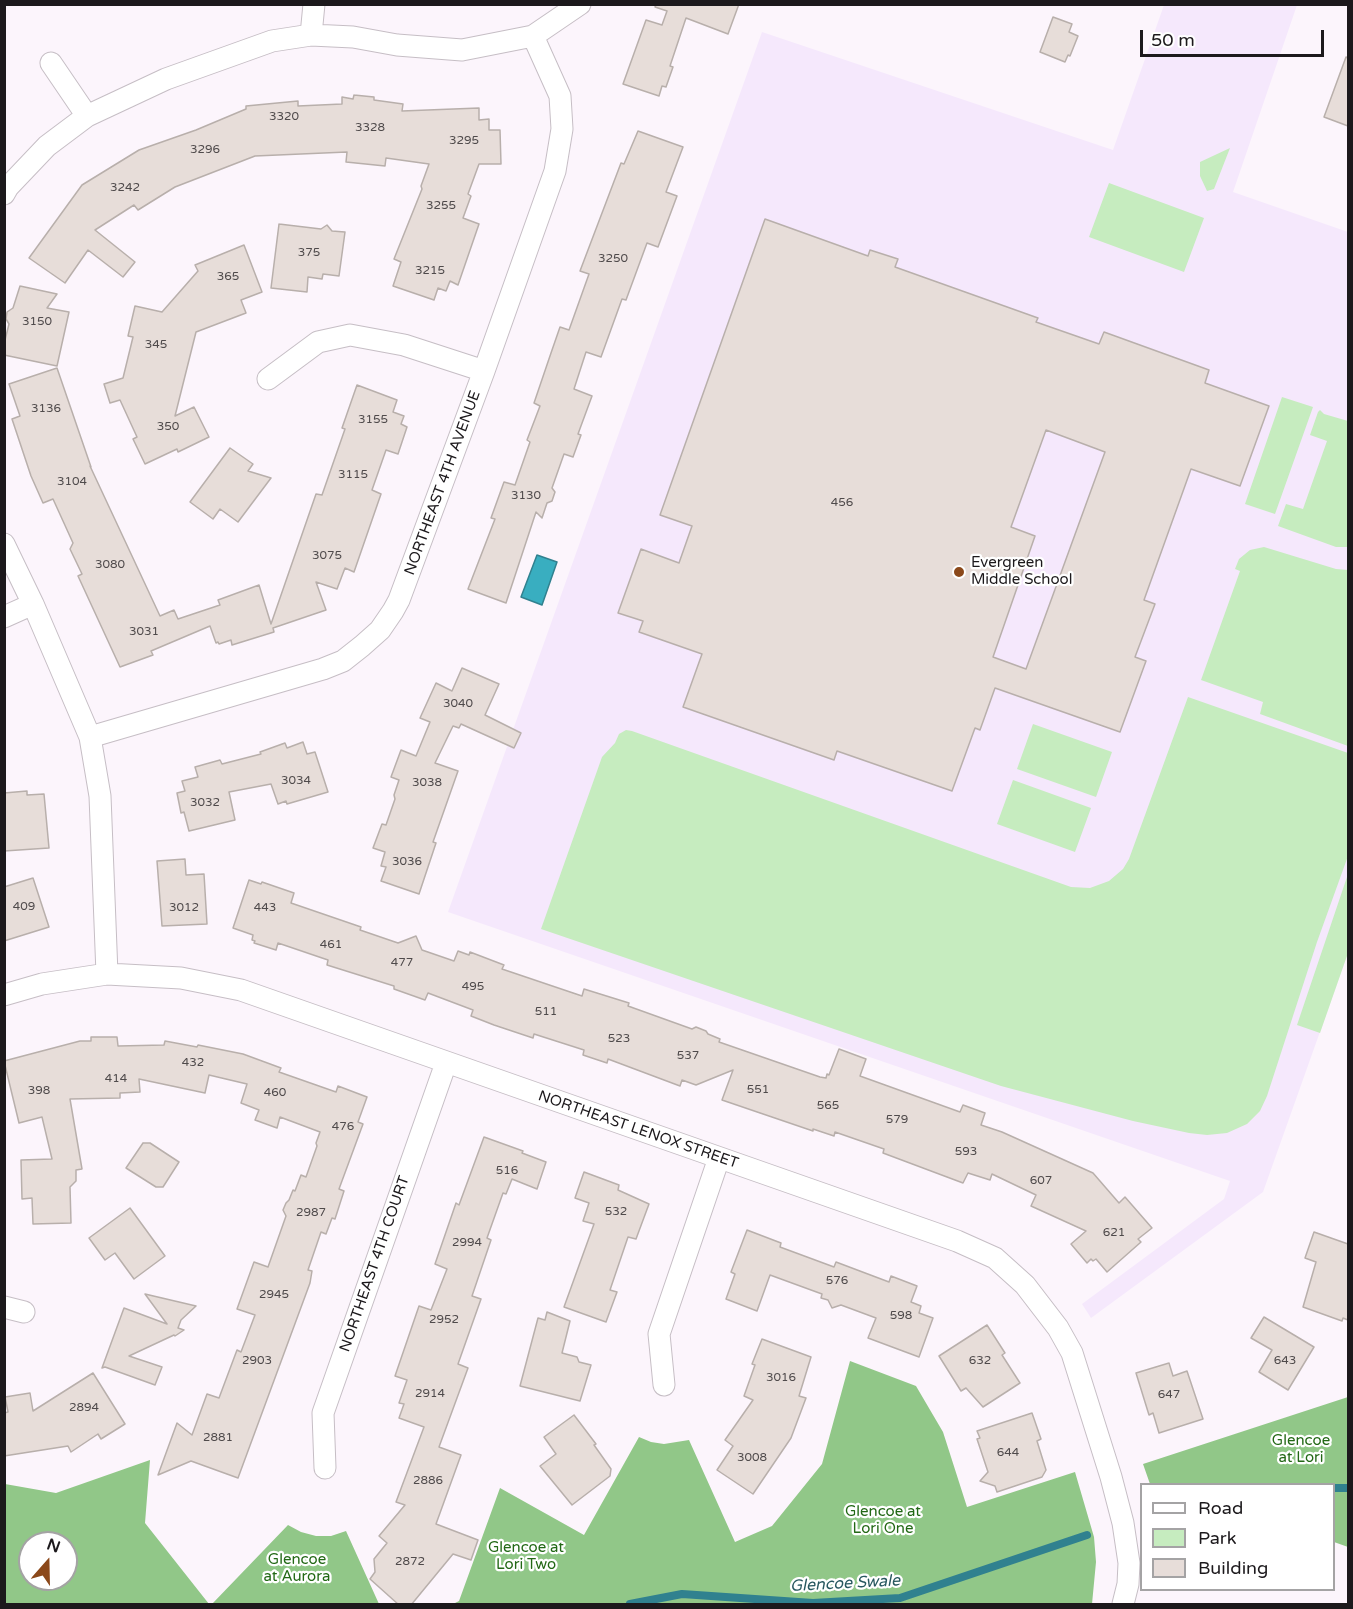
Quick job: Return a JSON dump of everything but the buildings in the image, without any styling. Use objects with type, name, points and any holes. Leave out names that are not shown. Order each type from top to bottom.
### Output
[{"type":"street","points":[[311,35],[314,4]]},
{"type":"street","points":[[4,194],[47,146],[87,116],[166,79],[272,41],[311,35],[353,37],[397,45],[462,50],[533,36],[580,4]]},
{"type":"street","name":"NORTHEAST 4TH AVENUE","points":[[90,737],[343,661],[380,630],[399,600],[555,171],[562,129],[560,96],[533,36]]},
{"type":"street","points":[[51,63],[87,116]]},
{"type":"street","points":[[268,379],[318,342],[350,335],[404,345],[484,371]]},
{"type":"street","points":[[4,544],[33,603],[90,737],[100,796],[107,974]]},
{"type":"street","points":[[4,617],[33,603]]},
{"type":"street","name":"NORTHEAST LENOX STREET","points":[[4,995],[42,984],[107,974],[181,978],[241,990],[957,1241],[994,1258],[1025,1285],[1058,1328],[1072,1353],[1119,1505],[1129,1563],[1128,1584],[1123,1605]]},
{"type":"street","name":"NORTHEAST 4TH COURT","points":[[325,1468],[323,1413],[446,1063]]},
{"type":"street","points":[[664,1385],[659,1334],[719,1158]]},
{"type":"shaded area","name":"Evergreen Middle School","points":[[1164,5],[1297,5],[1233,192],[1348,232],[1348,953],[1263,1192],[1091,1318],[1082,1304],[1224,1199],[1230,1181],[448,912],[762,32],[1113,150]]},
{"type":"green space","points":[[1230,148],[1214,189],[1207,191],[1200,176],[1200,162]]},
{"type":"green space","points":[[1109,183],[1204,218],[1184,272],[1089,237]]},
{"type":"green space","points":[[1282,397],[1313,407],[1275,514],[1245,504]]},
{"type":"green space","points":[[1320,410],[1324,414],[1348,421],[1348,547],[1336,547],[1278,526],[1286,504],[1303,509],[1327,441],[1310,435]]},
{"type":"green space","points":[[1264,547],[1336,569],[1348,570],[1348,746],[1260,714],[1263,702],[1201,680],[1240,571],[1235,569],[1239,559],[1250,550]]},
{"type":"green space","points":[[1188,697],[1348,753],[1348,856],[1317,942],[1267,1096],[1260,1111],[1247,1124],[1227,1133],[1207,1135],[1189,1133],[1133,1121],[1001,1086],[541,929],[602,757],[615,743],[619,734],[626,730],[1071,887],[1090,888],[1109,881],[1123,869],[1129,859]]},
{"type":"green space","points":[[1033,724],[1112,752],[1096,797],[1017,769]]},
{"type":"green space","points":[[1013,780],[1091,808],[1075,852],[997,824]]},
{"type":"green space","points":[[1348,874],[1348,953],[1320,1033],[1297,1025]]},
{"type":"green space","name":"Glencoe at Lori One","points":[[850,1361],[916,1386],[943,1432],[967,1507],[1075,1472],[1094,1537],[1096,1562],[1092,1604],[453,1604],[459,1601],[500,1488],[584,1535],[639,1437],[664,1444],[689,1440],[735,1542],[772,1526],[822,1464]]},
{"type":"green space","name":"Glencoe at Lori","points":[[1348,1397],[1348,1547],[1335,1542],[1335,1483],[1150,1483],[1143,1464]]},
{"type":"green space","points":[[150,1460],[145,1523],[209,1604],[5,1604],[5,1484],[56,1493]]},
{"type":"green space","name":"Glencoe at Aurora","points":[[288,1525],[316,1536],[331,1536],[346,1531],[379,1604],[212,1604]]},
{"type":"water","points":[[537,555],[557,562],[542,605],[521,597]]},
{"type":"waterway","name":"Glencoe Swale","points":[[1335,1488],[1348,1488]]},
{"type":"waterway","name":"Glencoe Swale","points":[[630,1604],[682,1594],[813,1603],[900,1598],[1087,1535]]},
{"type":"place","name":"Evergreen Middle School","points":[[959,572]]},
{"type":"park label","name":"Glencoe at Lori Two","points":[[526,1556]]}]
